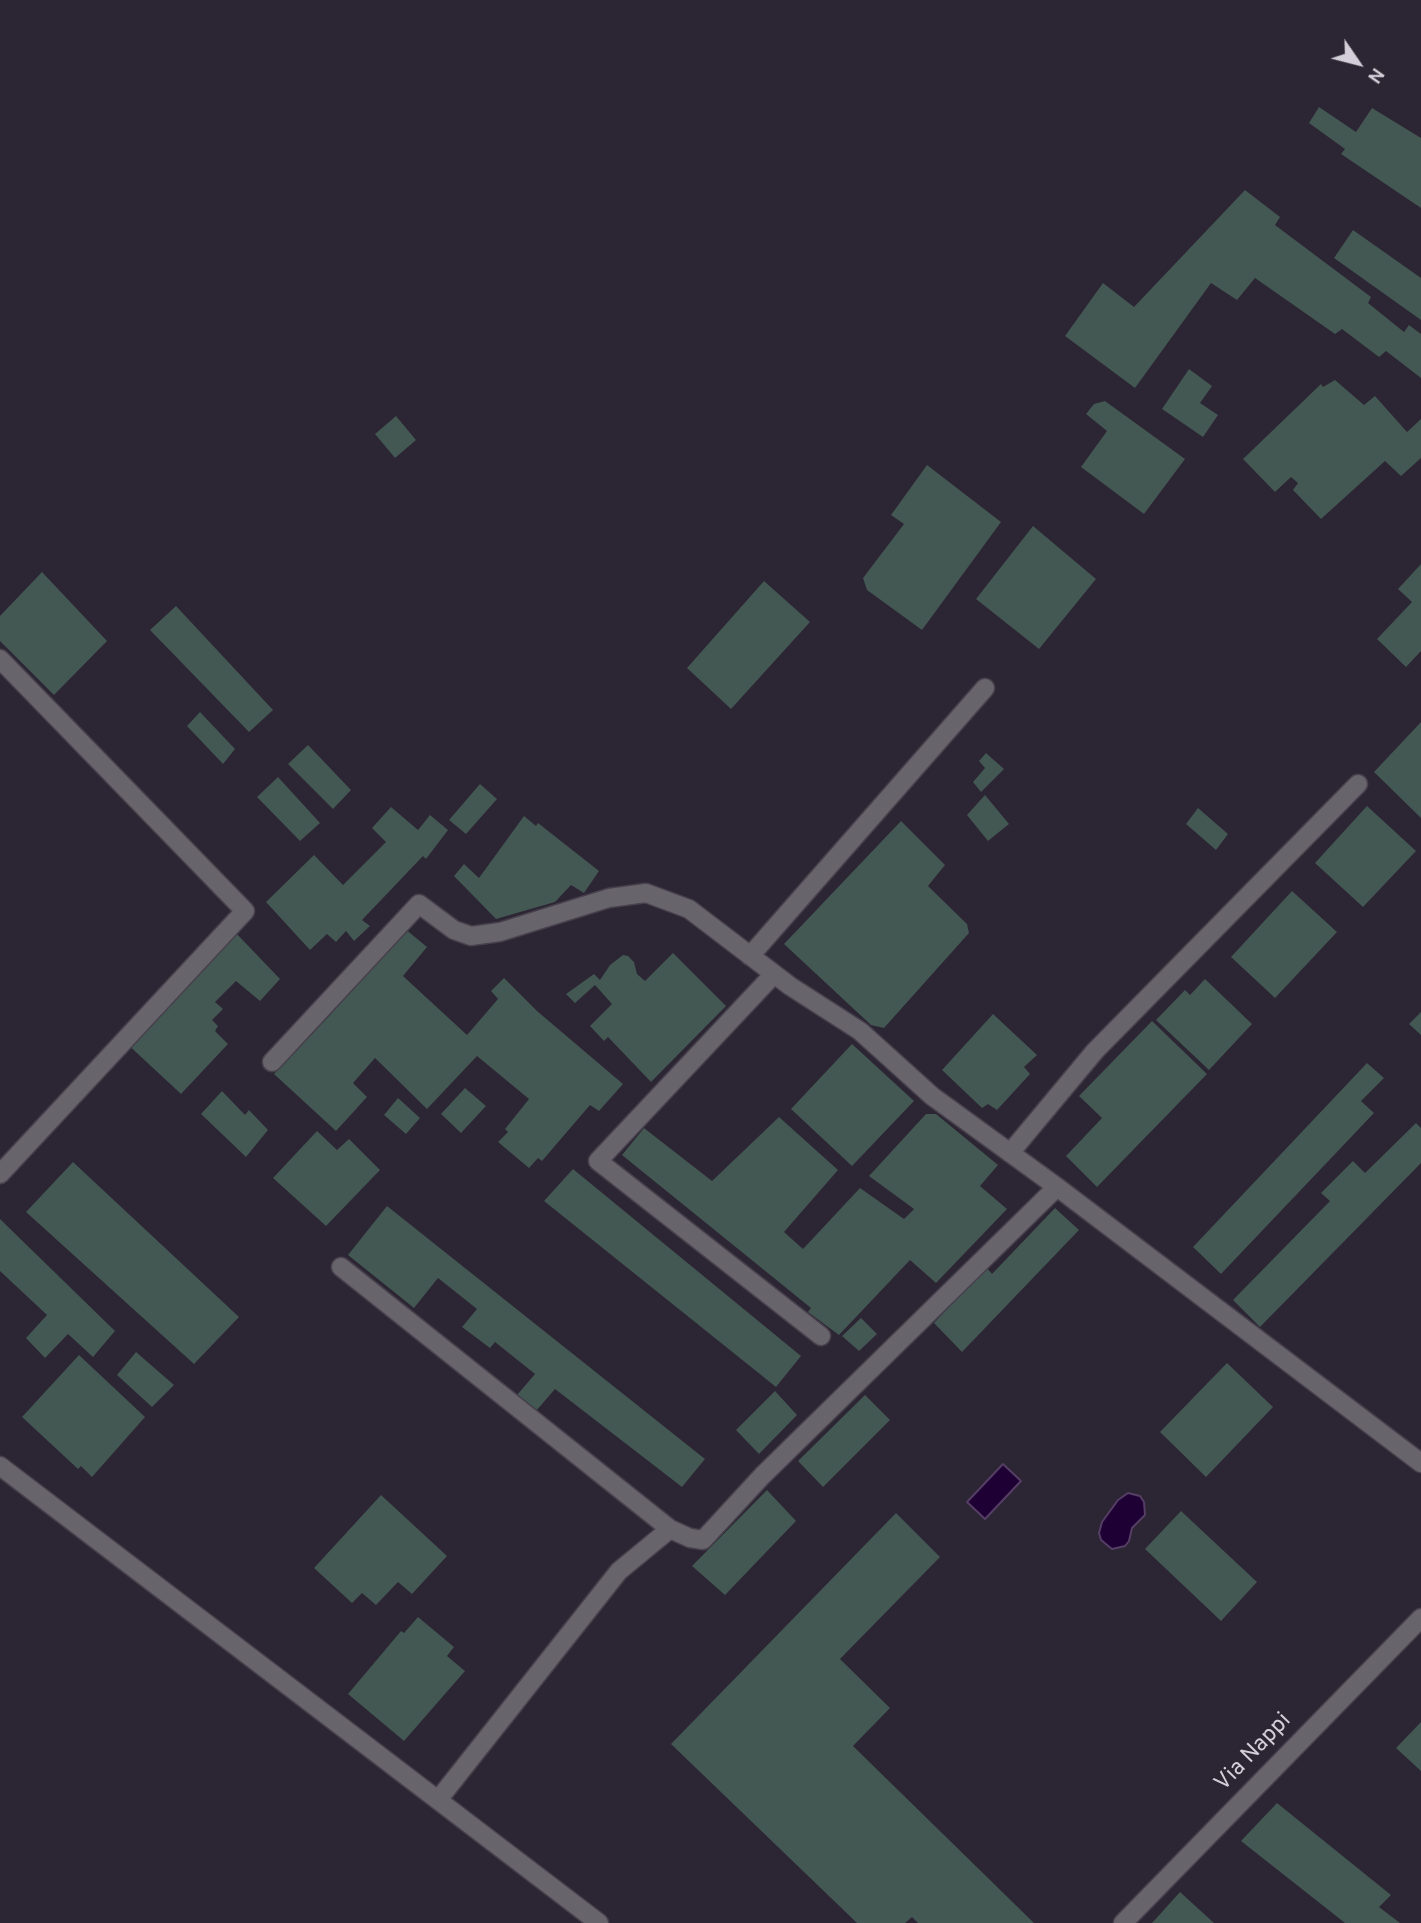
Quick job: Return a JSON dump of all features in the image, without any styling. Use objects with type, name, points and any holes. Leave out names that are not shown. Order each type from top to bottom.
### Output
[{"type":"street","points":[[0,659],[245,911],[0,1174]]},
{"type":"street","points":[[750,956],[985,688]]},
{"type":"street","points":[[1010,1153],[1095,1051],[1359,784]]},
{"type":"street","points":[[272,1062],[419,904],[454,930],[471,936],[500,932],[609,898],[646,894],[689,909],[774,974],[860,1031],[932,1096],[1057,1187],[1421,1463]]},
{"type":"street","points":[[774,974],[598,1161],[821,1336]]},
{"type":"street","points":[[341,1267],[670,1529],[690,1538],[703,1540],[762,1476],[1057,1187]]},
{"type":"street","points":[[0,1466],[599,1923]]},
{"type":"street","points":[[438,1800],[619,1571],[670,1529]]},
{"type":"street","name":"Via Nappi","points":[[1123,1923],[1421,1618]]},
{"type":"shaded area","points":[[1003,1464],[1021,1481],[985,1519],[967,1502]]},
{"type":"shaded area","points":[[1128,1493],[1140,1496],[1144,1502],[1145,1515],[1132,1528],[1125,1546],[1112,1549],[1101,1540],[1099,1533],[1102,1522],[1118,1500]]},
{"type":"building","points":[[1319,107],[1356,132],[1372,108],[1421,138],[1421,208],[1341,154],[1345,149],[1309,123]]},
{"type":"building","points":[[1245,190],[1280,217],[1275,225],[1371,297],[1368,303],[1404,332],[1409,325],[1421,334],[1421,378],[1386,351],[1379,357],[1342,329],[1335,334],[1255,278],[1237,300],[1211,283],[1135,388],[1065,336],[1103,283],[1134,307]]},
{"type":"building","points":[[1353,230],[1421,278],[1421,320],[1334,258]]},
{"type":"building","points":[[1189,369],[1212,386],[1200,403],[1218,415],[1203,437],[1162,409]]},
{"type":"building","points":[[1335,380],[1364,405],[1375,396],[1407,432],[1421,419],[1421,458],[1401,476],[1385,461],[1321,519],[1293,490],[1298,483],[1291,477],[1275,492],[1243,459],[1321,384],[1323,387]]},
{"type":"building","points":[[1105,401],[1185,459],[1144,514],[1081,467],[1107,431],[1086,414],[1094,404]]},
{"type":"building","points":[[396,416],[416,440],[395,458],[375,434]]},
{"type":"building","points":[[927,465],[1001,522],[922,630],[867,590],[863,578],[904,524],[891,515]]},
{"type":"building","points":[[1033,526],[1096,579],[1039,649],[976,599]]},
{"type":"building","points":[[1421,564],[1421,651],[1406,667],[1377,639],[1412,602],[1398,589]]},
{"type":"building","points":[[42,572],[107,641],[54,695],[0,641],[0,616]]},
{"type":"building","points":[[764,581],[810,622],[731,709],[687,668]]},
{"type":"building","points":[[176,606],[273,710],[249,732],[150,630]]},
{"type":"building","points":[[200,712],[235,749],[223,764],[187,726]]},
{"type":"building","points":[[1421,722],[1421,818],[1374,772]]},
{"type":"building","points":[[308,745],[351,790],[333,809],[288,764]]},
{"type":"building","points":[[986,753],[1004,769],[981,792],[973,782],[985,768],[979,761]]},
{"type":"building","points":[[278,777],[320,823],[300,841],[257,797]]},
{"type":"building","points":[[480,784],[497,799],[466,834],[449,820]]},
{"type":"building","points":[[985,795],[1009,824],[988,841],[967,815]]},
{"type":"building","points":[[1367,806],[1416,851],[1363,907],[1315,863]]},
{"type":"building","points":[[391,807],[418,830],[430,815],[448,830],[426,859],[423,856],[362,920],[370,926],[354,941],[346,931],[336,942],[327,934],[310,950],[266,902],[314,855],[343,885],[386,842],[372,828]]},
{"type":"building","points":[[1198,808],[1228,834],[1216,850],[1186,824]]},
{"type":"building","points":[[524,816],[536,826],[538,823],[599,871],[584,893],[571,885],[555,902],[496,919],[454,876],[464,864],[479,878]]},
{"type":"building","points":[[901,821],[945,865],[928,886],[967,924],[969,933],[884,1028],[871,1025],[784,944]]},
{"type":"building","points":[[1292,891],[1337,932],[1275,998],[1231,957]]},
{"type":"building","points":[[404,928],[427,947],[403,976],[467,1035],[498,999],[491,991],[504,978],[537,1011],[623,1084],[599,1111],[590,1105],[542,1161],[538,1158],[529,1168],[498,1142],[508,1132],[505,1129],[529,1099],[477,1056],[427,1109],[375,1058],[353,1083],[367,1097],[336,1131],[274,1074],[331,1014]]},
{"type":"building","points":[[235,932],[280,979],[260,1001],[236,981],[215,1002],[223,1009],[212,1020],[218,1026],[215,1031],[228,1044],[181,1094],[124,1041]]},
{"type":"building","points":[[673,953],[726,1006],[651,1082],[608,1037],[604,1041],[590,1026],[612,1004],[595,985],[575,1003],[566,994],[594,974],[600,980],[610,965],[623,955],[634,962],[637,974],[645,981]]},
{"type":"building","points":[[1205,979],[1252,1024],[1209,1070],[1156,1020],[1185,990],[1190,995]]},
{"type":"building","points":[[1421,1012],[1421,1035],[1409,1024]]},
{"type":"building","points":[[993,1014],[1037,1055],[1024,1067],[1030,1074],[997,1110],[988,1104],[982,1108],[942,1070]]},
{"type":"building","points":[[1152,1021],[1207,1074],[1097,1187],[1066,1156],[1102,1118],[1079,1096]]},
{"type":"building","points":[[852,1044],[914,1101],[852,1166],[791,1109]]},
{"type":"building","points":[[1367,1063],[1384,1078],[1361,1101],[1374,1113],[1221,1274],[1193,1247]]},
{"type":"building","points":[[465,1088],[486,1106],[461,1133],[441,1114]]},
{"type":"building","points":[[222,1091],[245,1115],[249,1110],[268,1130],[246,1157],[201,1114]]},
{"type":"building","points":[[398,1098],[420,1118],[406,1134],[384,1115]]},
{"type":"building","points":[[926,1114],[936,1114],[998,1165],[980,1186],[1007,1209],[936,1283],[910,1260],[839,1335],[808,1312],[811,1308],[622,1155],[644,1128],[712,1181],[779,1117],[838,1170],[784,1232],[803,1249],[860,1188],[904,1219],[914,1209],[869,1176]]},
{"type":"building","points":[[1416,1123],[1421,1128],[1421,1163],[1260,1327],[1233,1300],[1330,1201],[1321,1193],[1353,1161],[1365,1173]]},
{"type":"building","points":[[317,1131],[337,1150],[349,1139],[380,1170],[326,1226],[273,1178]]},
{"type":"building","points":[[73,1162],[239,1317],[194,1364],[26,1212]]},
{"type":"building","points":[[573,1169],[801,1356],[776,1387],[544,1201]]},
{"type":"building","points":[[387,1206],[705,1459],[682,1487],[555,1389],[536,1411],[517,1395],[535,1374],[495,1342],[490,1348],[462,1327],[477,1309],[438,1278],[414,1308],[348,1255]]},
{"type":"building","points":[[1055,1208],[1079,1230],[962,1352],[934,1323],[986,1267],[992,1274]]},
{"type":"building","points":[[0,1219],[115,1331],[93,1357],[68,1334],[45,1358],[26,1338],[47,1315],[0,1271]]},
{"type":"building","points":[[861,1318],[877,1334],[859,1351],[842,1336]]},
{"type":"building","points":[[136,1352],[174,1385],[152,1407],[117,1375]]},
{"type":"building","points":[[79,1355],[145,1417],[92,1477],[81,1466],[78,1469],[22,1417]]},
{"type":"building","points":[[1227,1363],[1273,1407],[1206,1477],[1160,1432]]},
{"type":"building","points":[[775,1391],[797,1415],[759,1454],[736,1430]]},
{"type":"building","points":[[865,1395],[890,1420],[823,1487],[798,1461]]},
{"type":"building","points":[[767,1490],[796,1521],[725,1595],[692,1566]]},
{"type":"building","points":[[381,1495],[447,1556],[412,1594],[398,1582],[376,1605],[362,1593],[352,1603],[314,1568]]},
{"type":"building","points":[[1181,1511],[1257,1582],[1221,1621],[1145,1549]]},
{"type":"building","points":[[896,1513],[940,1557],[840,1659],[890,1708],[853,1746],[1034,1923],[918,1923],[912,1917],[905,1923],[857,1923],[671,1744]]},
{"type":"building","points":[[418,1617],[454,1647],[447,1656],[465,1671],[404,1741],[348,1694],[401,1631],[404,1633]]},
{"type":"building","points":[[1421,1722],[1421,1771],[1396,1748]]},
{"type":"building","points":[[1277,1803],[1391,1895],[1379,1907],[1400,1923],[1345,1923],[1241,1841]]},
{"type":"building","points":[[1180,1892],[1214,1923],[1152,1923]]}]
